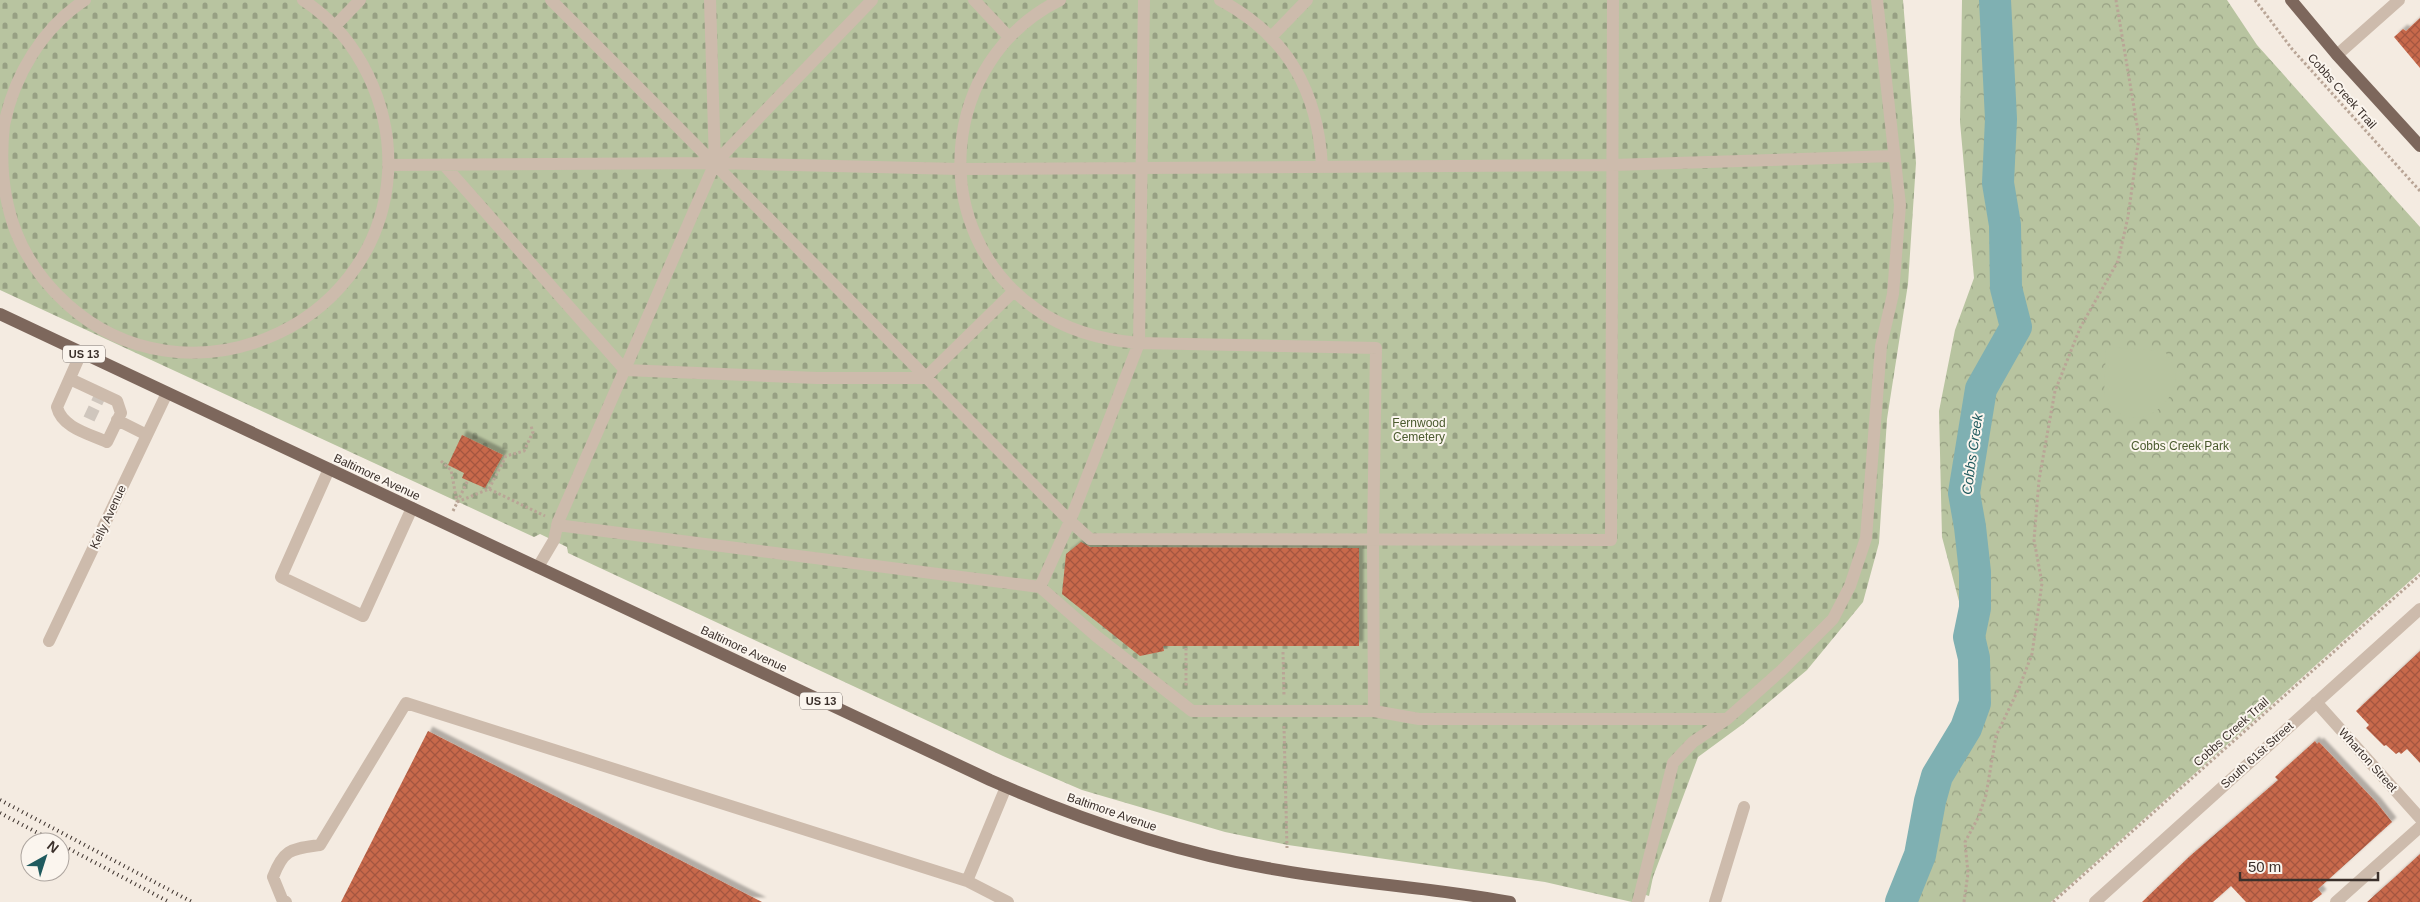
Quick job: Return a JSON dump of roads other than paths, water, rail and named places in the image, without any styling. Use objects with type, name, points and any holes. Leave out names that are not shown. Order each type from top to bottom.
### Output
[{"type":"main road","points":[[2291,0],[2337,55],[2420,146]]},
{"type":"main road","name":"Baltimore Avenue","points":[[0,314],[1006,787],[1104,825],[1213,857],[1317,876],[1510,902]]},
{"type":"street","points":[[85,0],[50,30],[24,67],[8,108],[1,152],[5,197],[19,239],[42,278],[73,310],[111,334],[154,348],[199,353],[243,347],[265,340],[298,323],[335,293],[366,250],[384,200],[388,165],[386,128],[376,93],[360,60],[334,26],[303,0]]},
{"type":"street","points":[[334,26],[360,0]]},
{"type":"street","points":[[551,0],[715,163],[925,378],[1090,539],[1373,540],[1611,540],[1613,0]]},
{"type":"street","points":[[710,0],[715,163]]},
{"type":"street","points":[[538,568],[554,540],[558,523],[715,163],[872,0]]},
{"type":"street","points":[[974,0],[1009,37]]},
{"type":"street","points":[[1060,0],[1028,20],[1009,37],[991,59],[976,84],[962,130],[959,169],[963,196],[977,239],[996,271],[1014,292],[1035,309],[1076,331],[1111,341],[1376,348],[1373,540],[1374,711]]},
{"type":"street","points":[[1040,587],[1070,521],[1139,343],[1144,0]]},
{"type":"street","points":[[1220,0],[1254,21],[1271,36],[1289,59],[1304,83],[1314,110],[1320,138],[1322,166]]},
{"type":"street","points":[[1271,36],[1307,0]]},
{"type":"street","points":[[1638,902],[1673,763],[1692,742],[1727,719],[1782,670],[1833,619],[1850,586],[1866,538],[1881,346],[1893,294],[1900,205],[1877,0]]},
{"type":"street","points":[[2337,55],[2399,0]]},
{"type":"street","points":[[388,165],[715,163],[959,169],[1142,168],[1612,165],[1893,156]]},
{"type":"street","points":[[445,166],[624,370],[816,378],[925,378],[1014,292]]},
{"type":"street","points":[[70,379],[100,396],[117,401],[121,412],[107,442],[86,425],[64,422],[59,416],[57,407],[81,352]]},
{"type":"street","name":"Kelly Avenue","points":[[49,641],[167,393]]},
{"type":"street","points":[[117,420],[147,435]]},
{"type":"street","points":[[329,469],[281,577],[363,616],[412,508]]},
{"type":"street","points":[[558,523],[1040,587],[1096,636],[1192,711],[1374,711],[1418,718],[1727,719]]},
{"type":"street","name":"South 61st Street","points":[[2095,902],[2420,609]]},
{"type":"street","name":"Wharton Street","points":[[2316,702],[2420,818]]},
{"type":"street","points":[[286,902],[282,900],[273,876],[280,858],[295,849],[320,845],[406,703],[967,881],[1008,902]]},
{"type":"street","points":[[967,881],[1006,787]]},
{"type":"street","points":[[1715,902],[1744,807]]},
{"type":"street","points":[[2336,902],[2420,827]]},
{"type":"waterway","name":"Cobbs Creek","points":[[1901,902],[1920,855],[1930,801],[1937,776],[1966,728],[1975,703],[1974,658],[1969,637],[1975,608],[1975,572],[1964,493],[1981,389],[2016,327],[2006,288],[2005,225],[1998,183],[2001,119],[1995,0]]},
{"type":"tunnel","points":[[89,419],[99,398]]},
{"type":"railway","points":[[0,800],[192,902]]},
{"type":"railway","points":[[0,813],[36,832]]},
{"type":"railway","points":[[70,849],[169,902]]},
{"type":"park label","name":"Fernwood Cemetery","points":[[1419,430]]},
{"type":"park label","name":"Cobbs Creek Park","points":[[2180,446]]}]
